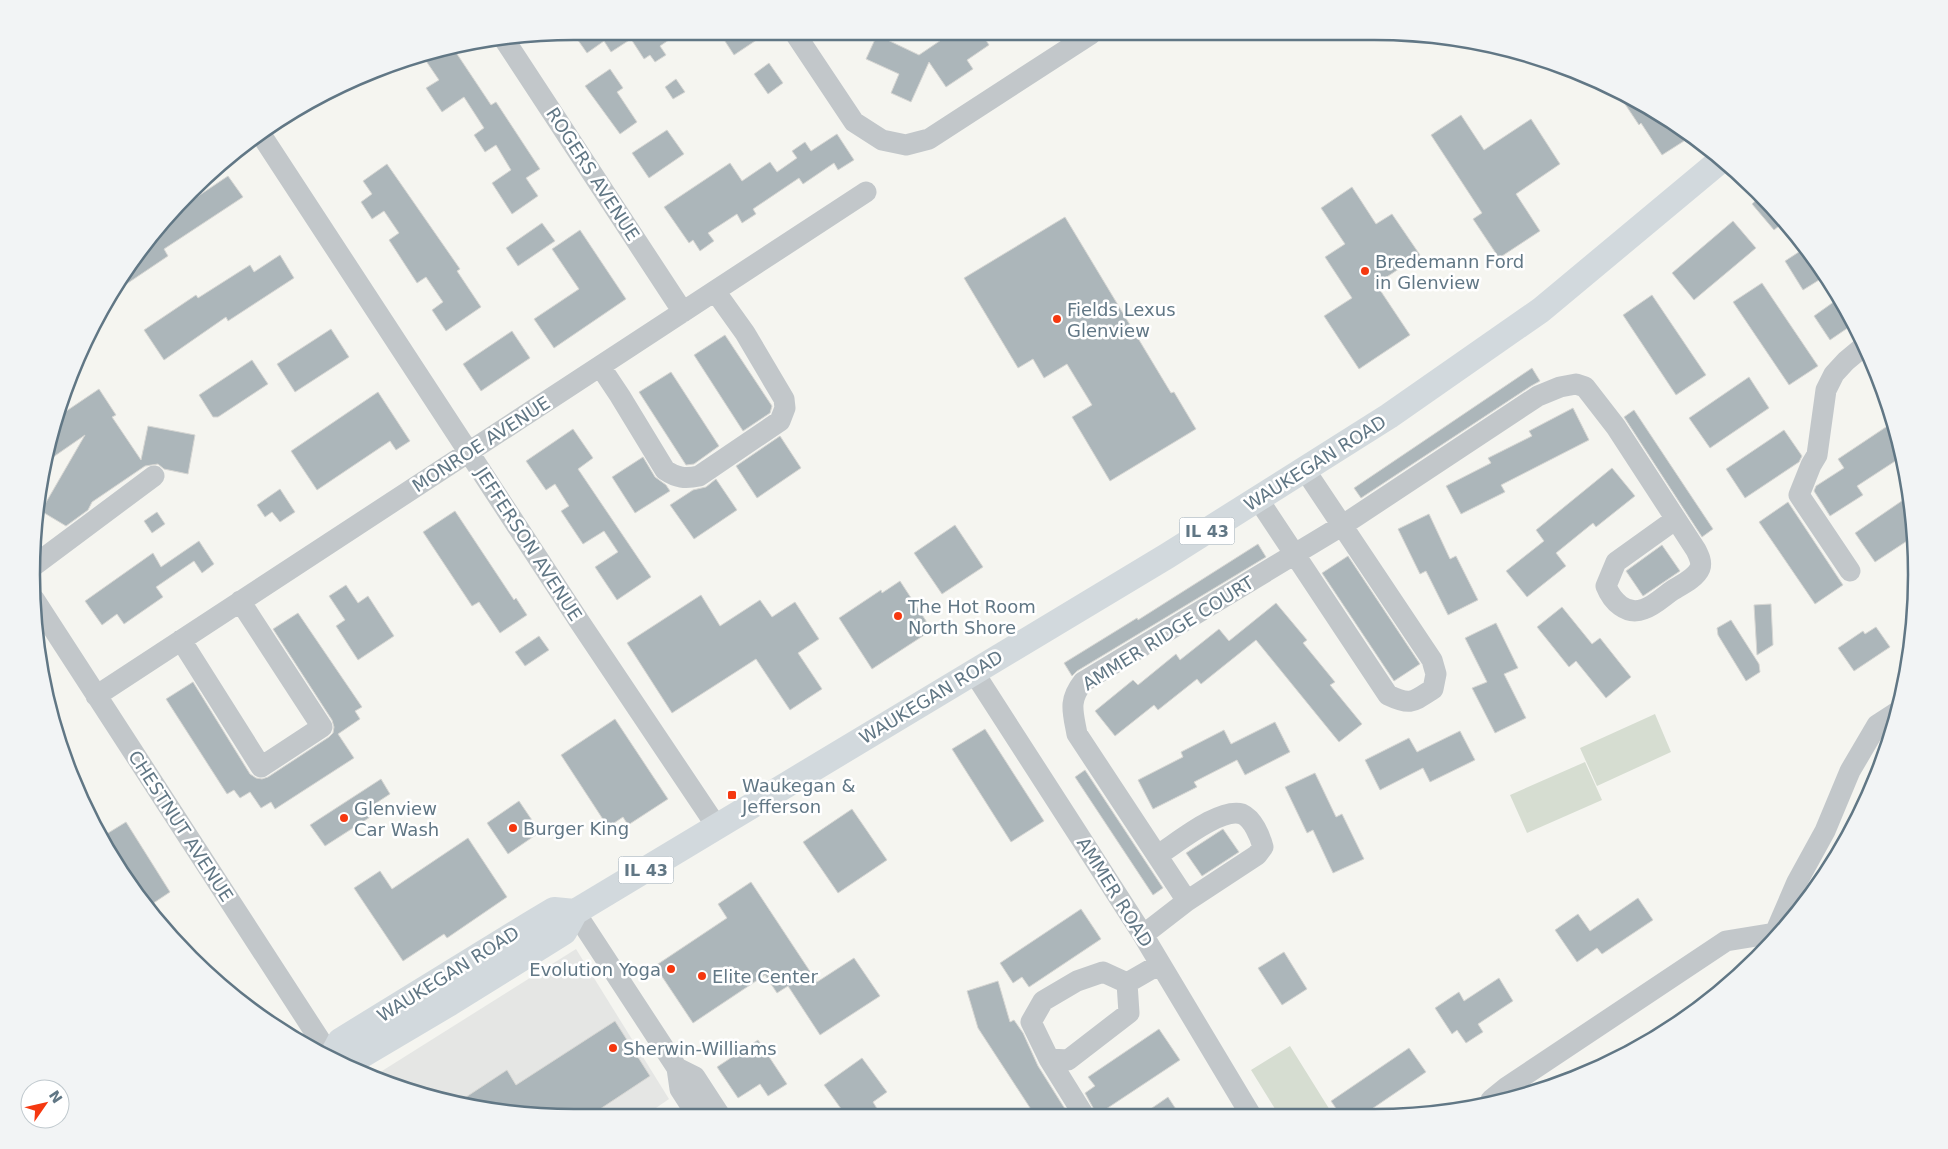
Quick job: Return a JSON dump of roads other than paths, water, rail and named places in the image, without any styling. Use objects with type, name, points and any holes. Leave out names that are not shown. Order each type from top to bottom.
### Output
[{"type":"main road","name":"WAUKEGAN ROAD","points":[[353,1061],[564,932],[575,912],[1167,556],[1389,416],[1541,310],[1716,164]]},
{"type":"main road","name":"WAUKEGAN ROAD","points":[[334,1052],[340,1041],[554,910],[575,912]]},
{"type":"street","points":[[799,40],[854,122],[882,140],[906,145],[929,139],[1082,40]]},
{"type":"street","name":"ROGERS AVENUE","points":[[508,45],[683,312]]},
{"type":"street","name":"JEFFERSON AVENUE","points":[[264,139],[579,621],[718,827]]},
{"type":"street","name":"MONROE AVENUE","points":[[96,696],[866,192]]},
{"type":"street","points":[[600,366],[665,470],[674,476],[685,479],[699,476],[780,421],[784,408],[784,399],[777,386],[745,333],[715,291]]},
{"type":"street","points":[[1850,571],[1799,495],[1817,455],[1826,390],[1834,374],[1859,351]]},
{"type":"street","name":"AMMER RIDGE COURT","points":[[1187,901],[1077,734],[1072,710],[1074,693],[1083,682],[1343,525],[1538,396],[1560,387],[1576,384],[1585,386],[1616,427],[1676,519],[1696,550],[1700,560],[1699,569],[1694,576],[1644,610],[1628,611],[1615,602],[1606,586],[1616,562],[1676,519]]},
{"type":"street","points":[[1258,498],[1388,696],[1403,702],[1411,702],[1423,695],[1433,689],[1436,674],[1432,660],[1305,470]]},
{"type":"street","points":[[40,561],[154,476]]},
{"type":"street","points":[[181,640],[261,767],[322,726],[240,601]]},
{"type":"street","name":"CHESTNUT AVENUE","points":[[41,610],[322,1045]]},
{"type":"street","name":"AMMER ROAD","points":[[973,671],[1143,935],[1247,1109]]},
{"type":"street","points":[[1780,921],[1797,882],[1825,831],[1850,771],[1878,725],[1889,718]]},
{"type":"street","points":[[1143,935],[1187,901],[1257,855],[1263,847],[1260,836],[1250,822],[1242,814],[1232,814],[1216,818],[1158,855]]},
{"type":"street","points":[[575,912],[677,1068],[680,1089],[693,1109]]},
{"type":"street","points":[[1500,1094],[1726,941],[1768,934]]},
{"type":"street","points":[[1127,983],[1160,964]]},
{"type":"street","points":[[1080,1109],[1049,1059],[1031,1022],[1043,1001],[1077,981],[1103,972],[1127,983]]},
{"type":"street","points":[[1049,1059],[1068,1060],[1129,1013],[1127,983]]},
{"type":"street","points":[[677,1068],[695,1077],[716,1109]]},
{"type":"place","name":"Bredemann Ford in Glenview","points":[[1365,271]]},
{"type":"place","name":"Fields Lexus Glenview","points":[[1057,319]]},
{"type":"place","name":"The Hot Room North Shore","points":[[898,616]]},
{"type":"place","name":"Waukegan & Jefferson","points":[[732,795]]},
{"type":"place","name":"Glenview Car Wash","points":[[344,818]]},
{"type":"place","name":"Burger King","points":[[513,828]]},
{"type":"place","name":"Evolution Yoga","points":[[671,969]]},
{"type":"place","name":"Elite Center","points":[[702,976]]},
{"type":"place","name":"Sherwin-Williams","points":[[613,1048]]}]
